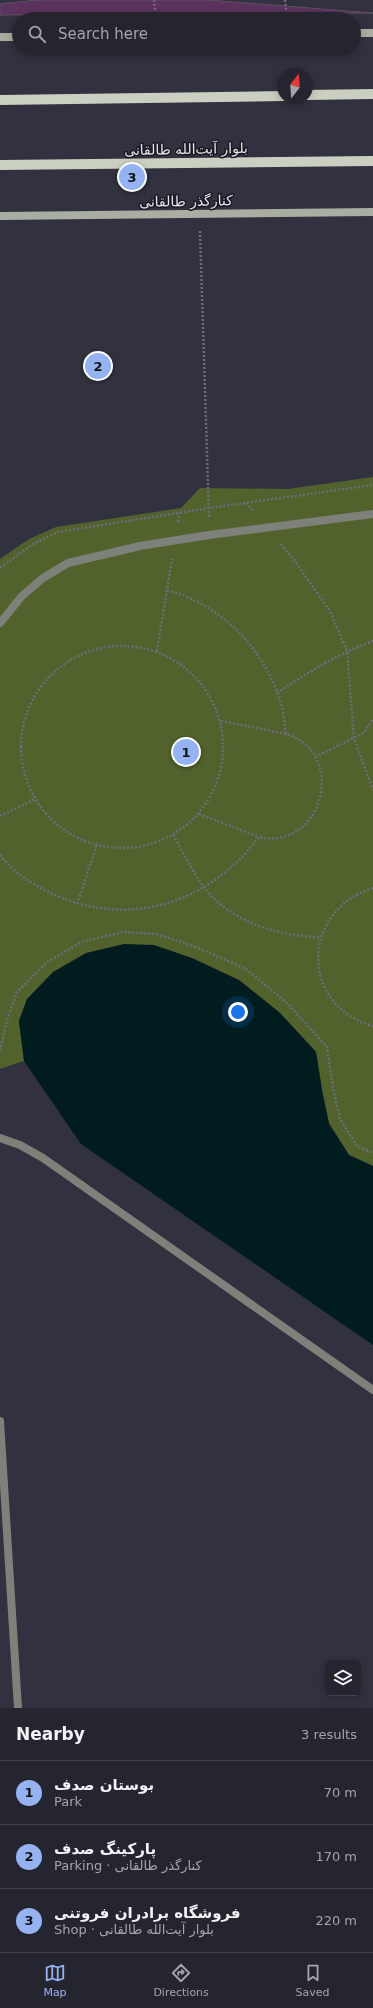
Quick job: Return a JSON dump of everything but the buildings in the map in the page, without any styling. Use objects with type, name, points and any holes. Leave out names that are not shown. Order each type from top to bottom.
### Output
[{"type":"main road","points":[[313,95],[373,94]]},
{"type":"main road","points":[[0,100],[277,96]]},
{"type":"main road","name":"بلوار آیت‌الله طالقانی","points":[[0,165],[373,161]]},
{"type":"street","points":[[361,33],[373,33]]},
{"type":"street","points":[[0,37],[12,37]]},
{"type":"street","name":"کنارگذر طالقانی","points":[[0,216],[373,212]]},
{"type":"lane","points":[[0,623],[22,596],[43,578],[68,563],[140,546],[175,540],[373,514]]},
{"type":"lane","points":[[0,1138],[20,1145],[43,1158],[373,1390]]},
{"type":"lane","points":[[0,1421],[18,1708]]},
{"type":"path","points":[[154,0],[155,12]]},
{"type":"path","points":[[285,0],[286,12]]},
{"type":"path","points":[[200,231],[209,535]]},
{"type":"path","points":[[0,568],[33,544],[58,532],[209,508],[373,485]]},
{"type":"path","points":[[246,503],[297,564],[330,611],[347,651],[354,738],[373,790]]},
{"type":"path","points":[[157,651],[180,513]]},
{"type":"path","points":[[167,590],[203,604],[225,619],[243,636],[259,656],[272,680],[281,705],[286,734]]},
{"type":"path","points":[[277,693],[310,670],[347,651],[373,641]]},
{"type":"path","points":[[127,645],[157,651],[173,658],[198,678],[212,700],[221,721],[224,737],[222,770],[209,800],[199,814],[173,835],[142,846],[126,848],[97,844],[76,836],[61,827],[48,816],[35,799],[24,770],[21,753],[21,736],[24,719],[30,703],[46,679],[63,664],[78,655],[94,649],[127,645]]},
{"type":"path","points":[[315,757],[364,733],[373,719]]},
{"type":"path","points":[[199,814],[265,839],[283,837],[299,829],[312,817],[320,802],[323,786],[321,771],[315,757],[305,745],[286,734],[221,721]]},
{"type":"path","points":[[0,816],[35,799]]},
{"type":"path","points":[[173,835],[205,888],[219,902],[252,924],[286,934],[303,937],[321,937]]},
{"type":"path","points":[[0,855],[29,880],[47,892],[78,904],[100,909],[128,910],[180,900],[205,888],[232,868],[246,855],[259,837]]},
{"type":"path","points":[[78,904],[97,844]]},
{"type":"path","points":[[373,888],[356,894],[342,903],[331,916],[321,937],[318,965],[322,981],[330,996],[341,1009],[356,1019],[373,1026]]},
{"type":"path","points":[[0,1052],[7,1020],[17,992],[46,962],[81,942],[123,932],[156,934],[196,947],[246,969],[288,1004],[327,1047],[333,1088],[340,1119],[357,1146],[373,1153]]},
{"type":"green space","points":[[373,477],[373,1166],[349,1155],[329,1123],[316,1052],[280,1013],[239,980],[27,999],[19,1021],[24,1061],[0,1069],[0,559],[29,539],[56,527],[181,508],[200,488],[288,489]]},
{"type":"shaded area","points":[[124,944],[154,945],[192,958],[239,980],[280,1013],[316,1052],[329,1124],[349,1155],[373,1166],[373,1345],[81,1144],[24,1061],[19,1021],[27,999],[53,972],[86,953]]},
{"type":"place","name":"فروشگاه برادران فروتنی","points":[[132,177]]},
{"type":"place","name":"پارکینگ صدف","points":[[98,366]]},
{"type":"place","name":"بوستان صدف","points":[[186,752]]}]
